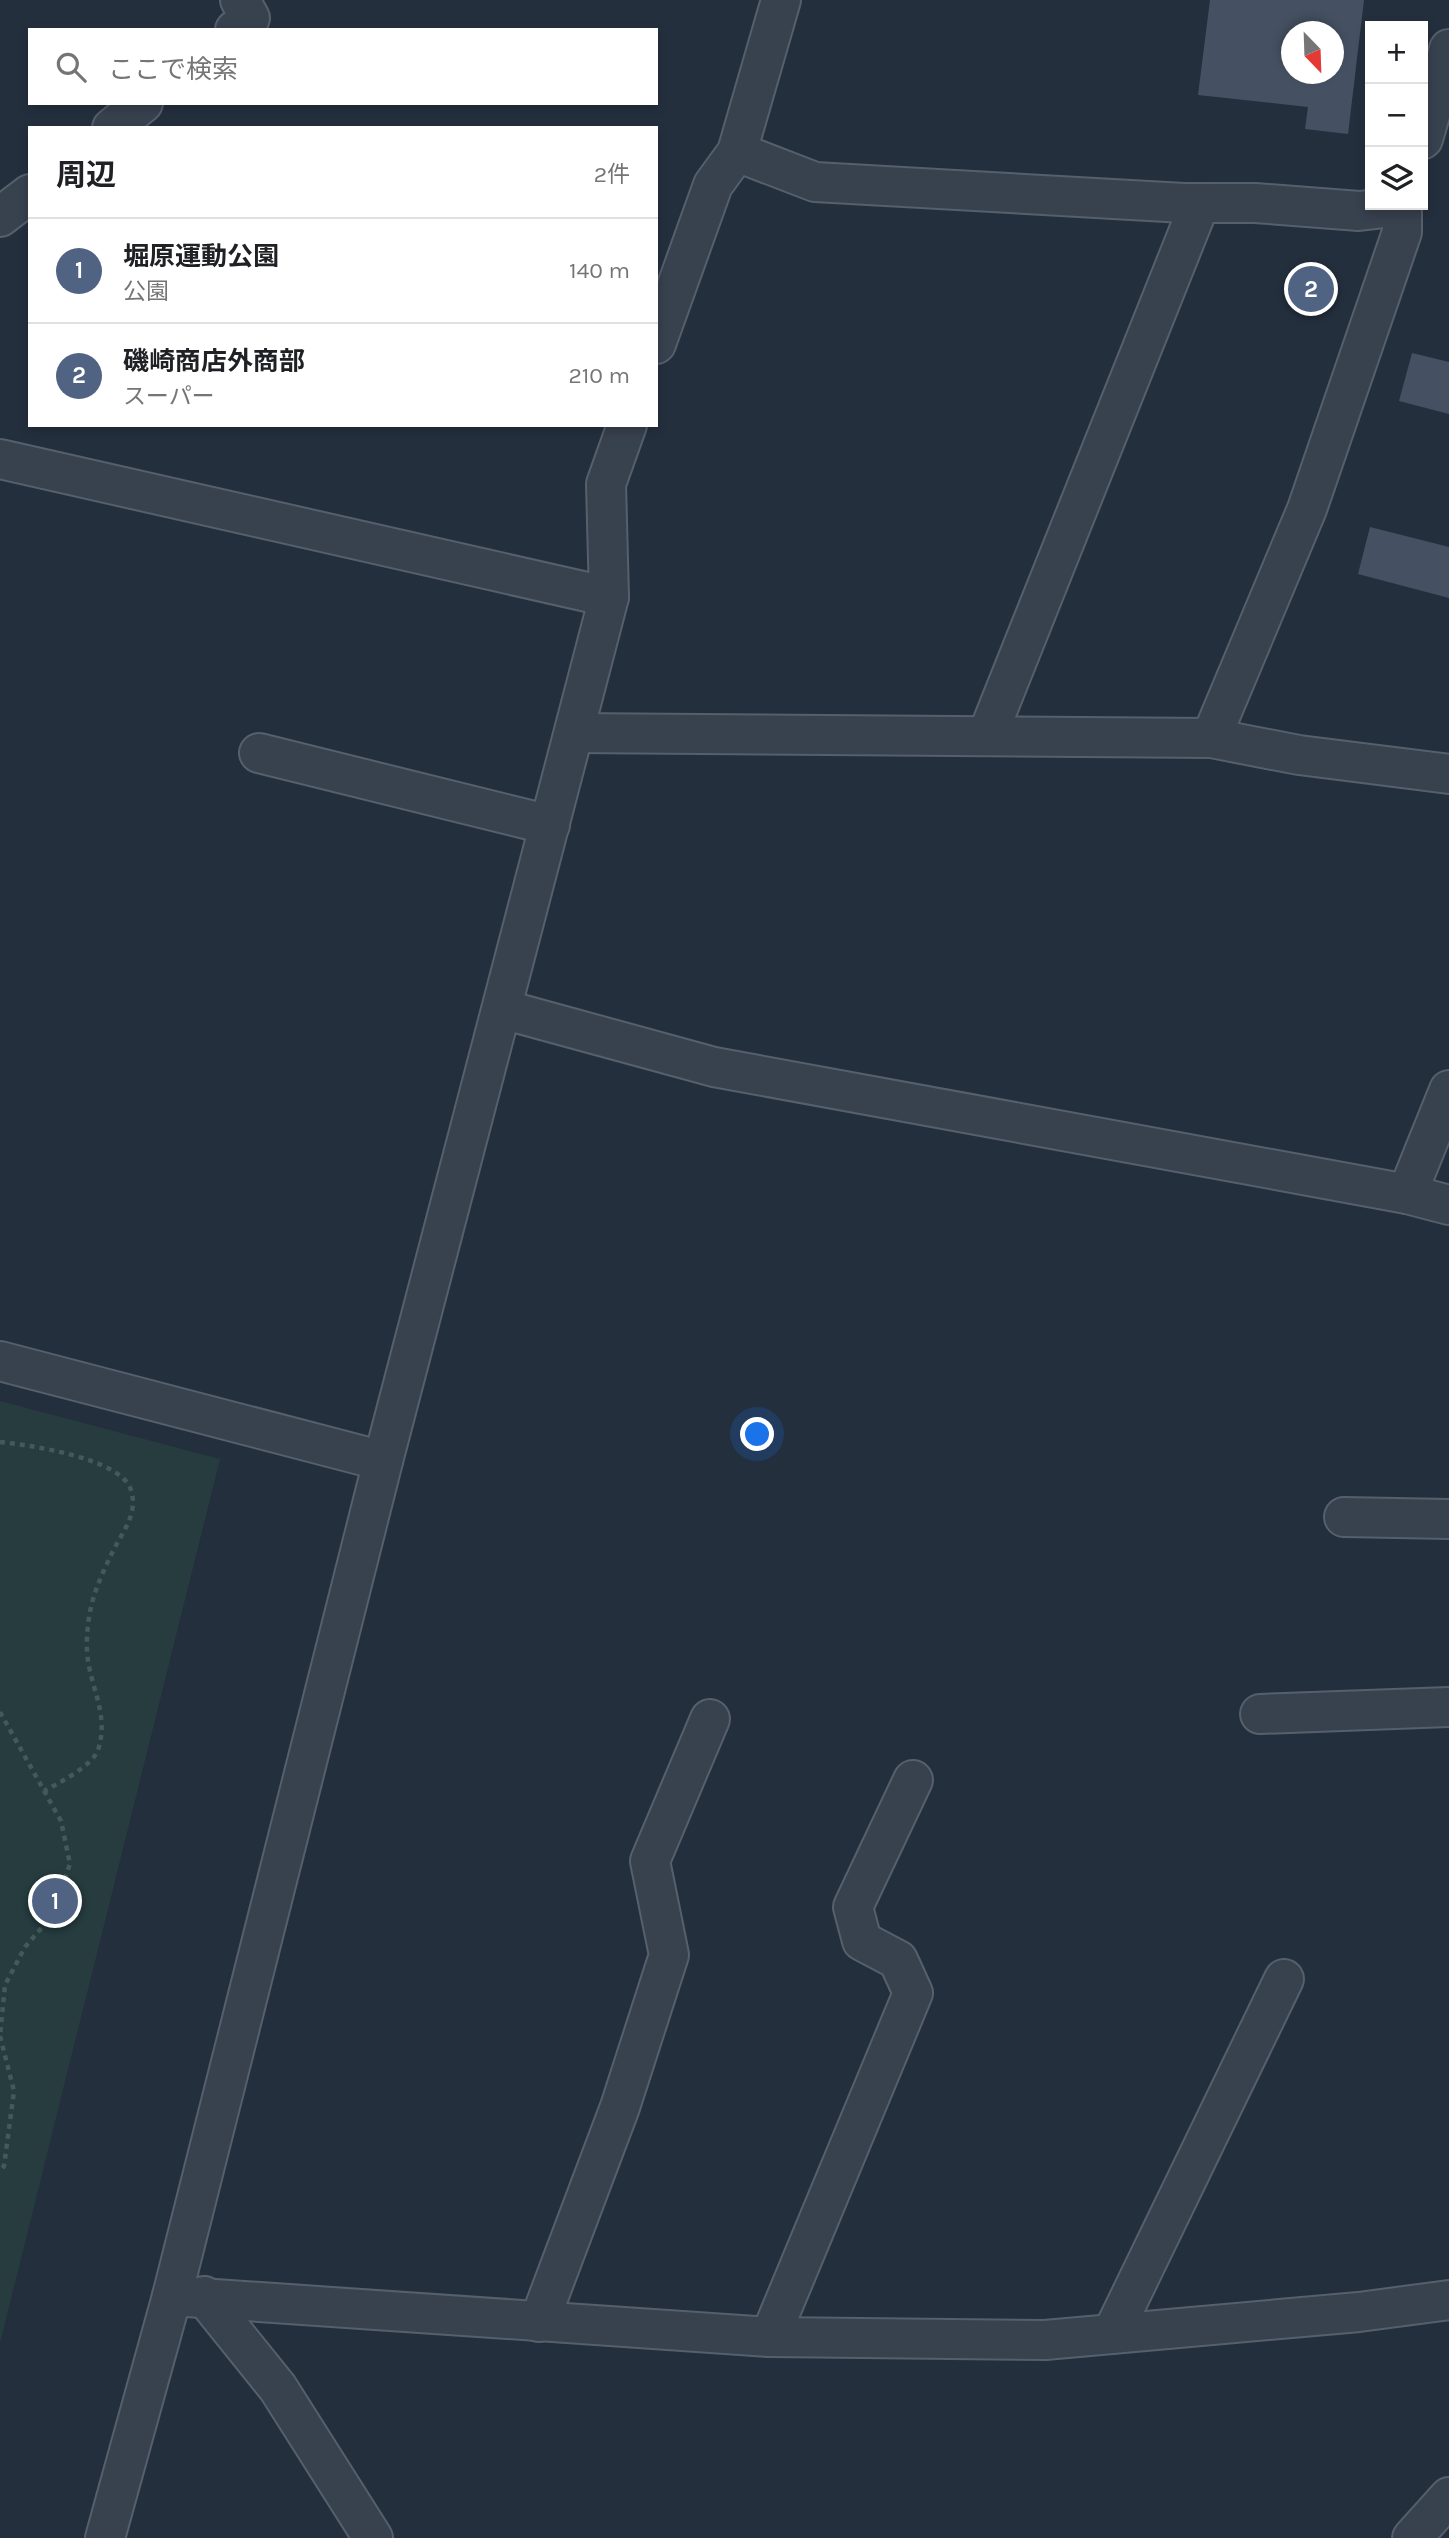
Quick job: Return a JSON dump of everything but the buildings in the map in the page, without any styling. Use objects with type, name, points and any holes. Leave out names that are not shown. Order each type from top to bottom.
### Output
[{"type":"street","points":[[658,338],[713,185],[737,152],[781,0]]},
{"type":"street","points":[[1435,118],[1449,49]]},
{"type":"street","points":[[115,126],[141,105]]},
{"type":"street","points":[[737,152],[815,182],[1366,210]]},
{"type":"street","points":[[0,217],[28,196]]},
{"type":"street","points":[[987,736],[1200,202]]},
{"type":"street","points":[[1211,738],[1307,509],[1402,232],[1402,210]]},
{"type":"street","points":[[105,2538],[188,2296],[383,1461],[609,597],[606,484],[626,427]]},
{"type":"street","points":[[0,459],[609,597]]},
{"type":"street","points":[[574,733],[1211,738],[1299,755],[1449,774]]},
{"type":"street","points":[[259,753],[550,825]]},
{"type":"street","points":[[502,1009],[714,1067],[1407,1194],[1449,1205]]},
{"type":"street","points":[[1407,1194],[1449,1090]]},
{"type":"street","points":[[0,1361],[383,1461]]},
{"type":"street","points":[[1344,1517],[1449,1519]]},
{"type":"street","points":[[1260,1714],[1449,1707]]},
{"type":"street","points":[[539,2322],[620,2107],[669,1955],[650,1861],[710,1719]]},
{"type":"street","points":[[770,2337],[913,1993],[898,1960],[862,1941],[853,1907],[913,1780]]},
{"type":"street","points":[[1112,2333],[1284,1979]]},
{"type":"street","points":[[188,2296],[770,2337],[1045,2340],[1359,2312],[1449,2300]]},
{"type":"street","points":[[188,2296],[278,2388],[373,2538]]},
{"type":"street","points":[[1412,2538],[1449,2497]]},
{"type":"path","points":[[0,1442],[67,1452],[119,1474],[131,1488],[130,1523],[113,1550],[94,1595],[88,1625],[87,1651],[104,1721],[97,1753],[74,1774],[44,1791]]},
{"type":"path","points":[[0,1712],[61,1821],[70,1864],[51,1917],[25,1947],[5,1985],[0,2036],[14,2091],[4,2165],[0,2171]]},
{"type":"green space","points":[[0,1401],[220,1459],[0,2343]]},
{"type":"place","name":"磯崎商店外商部","points":[[1311,289]]},
{"type":"place","name":"堀原運動公園","points":[[55,1901]]}]
